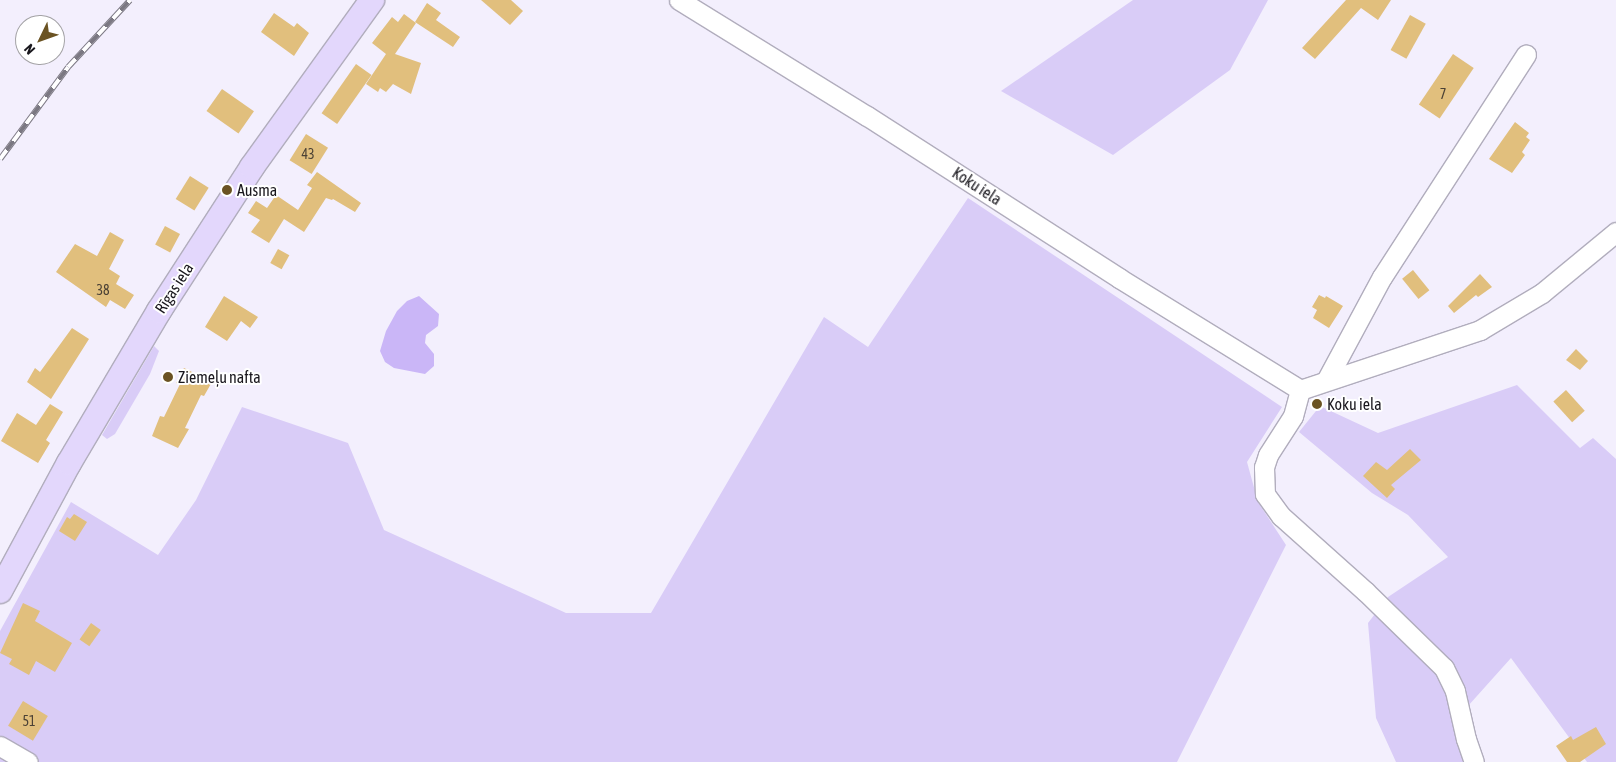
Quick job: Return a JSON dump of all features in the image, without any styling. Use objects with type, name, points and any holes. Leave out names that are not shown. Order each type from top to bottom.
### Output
[{"type":"main road","name":"Rīgas iela","points":[[0,591],[70,463],[159,311],[252,167],[372,0]]},
{"type":"street","name":"Koku iela","points":[[679,0],[867,116],[1300,390]]},
{"type":"street","points":[[1327,380],[1382,277],[1526,54]]},
{"type":"street","points":[[1474,762],[1466,739],[1455,691],[1444,668],[1365,591],[1281,516],[1265,494],[1264,467],[1268,455],[1293,416],[1300,390],[1480,330],[1542,293],[1616,232]]},
{"type":"street","points":[[0,746],[28,762]]},
{"type":"shaded area","points":[[1133,0],[1268,0],[1230,70],[1113,155],[1001,91]]},
{"type":"shaded area","points":[[968,198],[1282,407],[1247,462],[1258,502],[1286,545],[1177,762],[0,762],[0,631],[71,502],[158,555],[196,500],[242,407],[348,443],[384,530],[566,613],[651,613],[824,317],[868,347]]},
{"type":"shaded area","points":[[419,296],[439,314],[438,326],[426,335],[425,343],[434,354],[434,366],[425,374],[394,368],[385,362],[380,351],[386,331],[397,311],[407,301]]},
{"type":"shaded area","points":[[154,346],[159,351],[150,374],[115,434],[107,439],[102,435]]},
{"type":"shaded area","points":[[1517,385],[1580,448],[1593,438],[1616,459],[1616,762],[1587,762],[1511,658],[1468,706],[1484,762],[1396,762],[1376,718],[1368,623],[1388,597],[1448,557],[1408,515],[1372,493],[1299,432],[1320,406],[1378,433]]},
{"type":"building","points":[[481,0],[511,0],[523,11],[510,25]]},
{"type":"building","points":[[1346,0],[1391,0],[1378,20],[1361,8],[1315,59],[1302,48]]},
{"type":"building","points":[[427,3],[441,13],[436,20],[460,37],[453,47],[415,22]]},
{"type":"building","points":[[274,13],[294,27],[297,23],[309,33],[294,56],[261,32]]},
{"type":"building","points":[[404,14],[416,23],[395,54],[421,63],[411,94],[393,84],[386,92],[380,88],[378,92],[366,84],[386,54],[372,43],[392,17],[398,22]]},
{"type":"building","points":[[1410,15],[1426,24],[1406,59],[1391,50]]},
{"type":"building","points":[[1453,54],[1474,68],[1440,119],[1419,105]]},
{"type":"building","points":[[356,64],[372,75],[337,124],[322,113]]},
{"type":"building","points":[[222,89],[254,111],[238,133],[207,111]]},
{"type":"building","points":[[1515,122],[1529,133],[1526,137],[1530,140],[1522,152],[1525,155],[1512,173],[1489,159]]},
{"type":"building","points":[[306,134],[328,148],[312,174],[290,160]]},
{"type":"building","points":[[317,172],[361,203],[355,212],[333,199],[326,198],[304,232],[284,219],[269,243],[251,232],[260,220],[248,213],[256,201],[267,208],[276,195],[298,210],[312,188],[307,185]]},
{"type":"building","points":[[190,176],[209,188],[194,211],[176,199]]},
{"type":"building","points":[[165,226],[180,234],[170,253],[155,245]]},
{"type":"building","points":[[110,232],[124,240],[109,269],[120,276],[116,284],[134,295],[125,309],[110,300],[106,307],[56,272],[75,244],[97,256]]},
{"type":"building","points":[[278,249],[289,255],[282,269],[270,263]]},
{"type":"building","points":[[1413,270],[1429,290],[1418,299],[1402,279]]},
{"type":"building","points":[[1480,274],[1492,287],[1478,297],[1476,295],[1454,313],[1448,306]]},
{"type":"building","points":[[1319,295],[1325,298],[1326,296],[1343,306],[1329,328],[1313,318],[1317,310],[1312,307]]},
{"type":"building","points":[[224,296],[258,317],[250,328],[241,321],[227,341],[205,327]]},
{"type":"building","points":[[72,328],[89,339],[51,399],[27,382],[35,368],[40,372]]},
{"type":"building","points":[[1576,349],[1588,361],[1580,370],[1566,360]]},
{"type":"building","points":[[184,368],[212,382],[204,396],[201,395],[185,428],[189,429],[178,448],[152,436],[160,416],[164,417],[180,384],[176,383]]},
{"type":"building","points":[[1566,390],[1585,411],[1572,422],[1553,401]]},
{"type":"building","points":[[50,404],[63,412],[46,440],[50,443],[38,463],[1,441],[17,413],[36,425]]},
{"type":"building","points":[[1410,449],[1421,460],[1391,485],[1395,489],[1387,498],[1363,476],[1376,462],[1387,470]]},
{"type":"building","points":[[74,514],[87,522],[75,541],[59,531],[67,517],[70,519]]},
{"type":"building","points":[[23,603],[40,611],[35,621],[72,643],[55,672],[36,661],[29,675],[9,664],[12,659],[0,653]]},
{"type":"building","points":[[91,623],[101,630],[89,646],[80,639]]},
{"type":"building","points":[[23,701],[48,716],[33,741],[8,726]]},
{"type":"building","points":[[1596,727],[1606,744],[1580,762],[1567,762],[1556,746],[1571,736],[1573,740]]},
{"type":"railway","points":[[0,159],[68,67],[130,0]]},
{"type":"place","name":"Ausma","points":[[227,190]]},
{"type":"place","name":"Ziemeļu nafta","points":[[168,377]]},
{"type":"place","name":"Koku iela","points":[[1317,404]]}]
